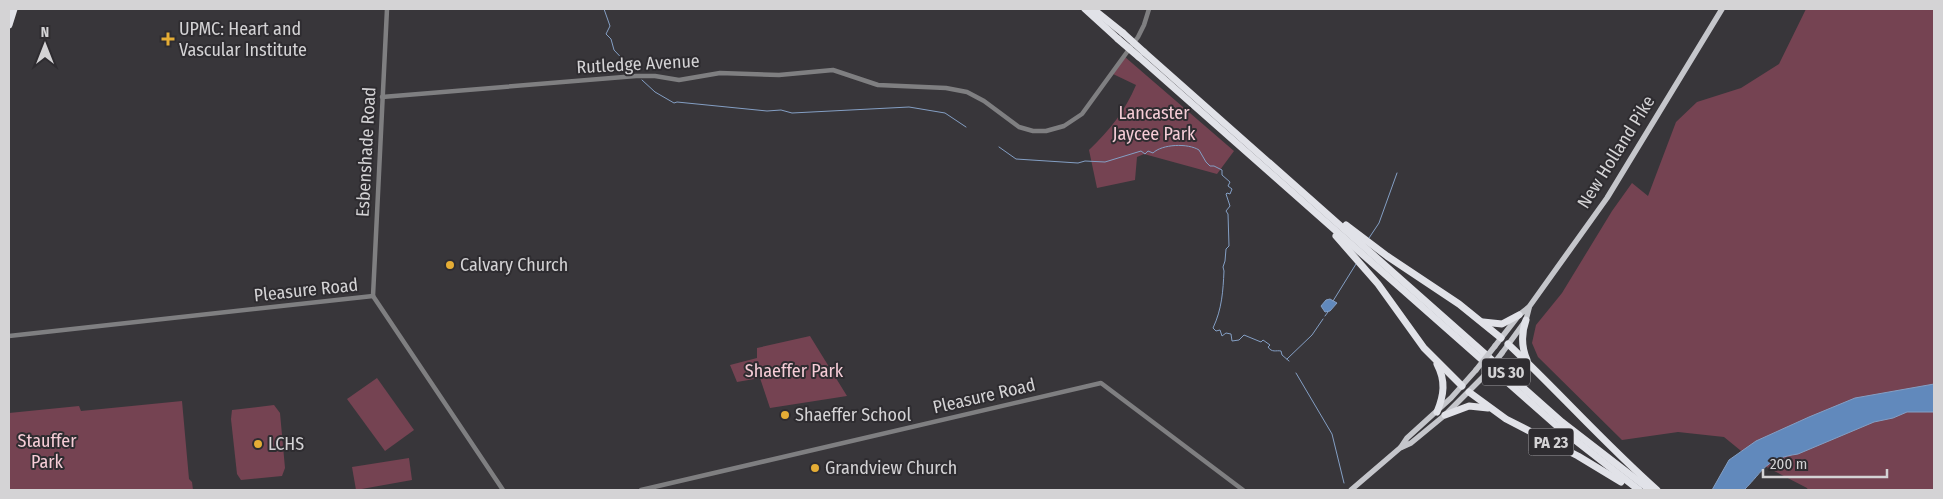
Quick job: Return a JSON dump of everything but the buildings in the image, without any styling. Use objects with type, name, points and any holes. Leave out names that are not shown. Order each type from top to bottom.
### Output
[{"type":"highway","points":[[9,25],[14,9]]},
{"type":"highway","points":[[1085,9],[1120,36],[1266,159],[1363,250],[1440,370],[1444,382],[1443,394],[1436,412]]},
{"type":"highway","points":[[1093,9],[1120,36]]},
{"type":"highway","points":[[1100,9],[1120,36]]},
{"type":"highway","points":[[1141,54],[1314,212],[1363,250],[1459,304],[1501,338]]},
{"type":"highway","name":"US 30","points":[[1363,250],[1557,426],[1639,490]]},
{"type":"highway","name":"US 30","points":[[1363,250],[1599,453],[1650,490]]},
{"type":"highway","points":[[1480,321],[1499,324],[1522,317],[1522,342],[1528,362]]},
{"type":"highway","points":[[1508,344],[1528,362]]},
{"type":"highway","points":[[1434,360],[1462,386]]},
{"type":"highway","name":"PA 23","points":[[1528,362],[1623,460],[1657,490]]},
{"type":"highway","name":"PA 23","points":[[1469,392],[1514,423],[1590,462],[1633,490]]},
{"type":"highway","points":[[1445,415],[1469,406],[1492,409]]},
{"type":"main road","name":"New Holland Pike","points":[[1351,490],[1400,448],[1407,438],[1462,386],[1501,338],[1530,307],[1608,198],[1722,9]]},
{"type":"main road","name":"New Holland Pike","points":[[1400,448],[1411,443],[1445,415],[1484,376],[1508,344],[1522,317]]},
{"type":"main road","points":[[1501,338],[1508,344]]},
{"type":"main road","name":"PA 23","points":[[1462,386],[1469,392]]},
{"type":"street","name":"Esbenshade Road","points":[[373,296],[387,9]]},
{"type":"street","name":"Rutledge Avenue","points":[[382,97],[636,76],[655,76],[679,80],[720,73],[779,75],[828,70],[878,85],[957,90],[973,95],[988,103],[1012,123],[1025,129],[1039,131],[1056,129],[1076,119],[1085,110],[1138,37],[1144,26],[1149,9]]},
{"type":"street","name":"Pleasure Road","points":[[9,336],[373,296],[503,490]]},
{"type":"street","name":"Pleasure Road","points":[[641,490],[1101,383],[1243,490]]},
{"type":"green space","points":[[1806,9],[1934,9],[1934,490],[1808,490],[1751,459],[1724,437],[1678,432],[1622,440],[1538,357],[1532,343],[1536,325],[1562,293],[1612,211],[1632,183],[1648,196],[1676,122],[1697,102],[1741,88],[1779,64]]},
{"type":"green space","name":"Lancaster Jaycee Park","points":[[1125,57],[1234,151],[1217,174],[1144,154],[1137,157],[1135,180],[1097,188],[1089,150],[1116,120],[1136,85],[1113,74]]},
{"type":"green space","name":"Shaeffer Park","points":[[810,336],[847,396],[770,408],[760,378],[737,382],[730,365],[757,358],[757,348]]},
{"type":"green space","points":[[377,378],[414,430],[385,451],[347,399]]},
{"type":"green space","name":"Stauffer Park","points":[[182,401],[189,479],[192,482],[193,490],[9,490],[9,413],[79,406],[81,411]]},
{"type":"green space","name":"LCHS","points":[[274,405],[280,413],[285,468],[282,476],[241,480],[237,474],[231,419],[232,410]]},
{"type":"green space","points":[[409,458],[412,480],[356,490],[352,467]]},
{"type":"water","points":[[1330,299],[1337,303],[1330,311],[1325,312],[1321,306],[1326,300]]},
{"type":"water","points":[[1934,384],[1934,412],[1907,412],[1893,418],[1874,422],[1798,454],[1779,459],[1766,466],[1744,490],[1712,490],[1729,460],[1756,441],[1855,398]]},
{"type":"waterway","points":[[602,9],[604,9],[610,26],[606,34],[611,39],[614,50],[633,70]]},
{"type":"waterway","points":[[642,80],[655,92],[674,103],[767,111],[781,110],[792,113],[909,107],[945,113],[966,127]]},
{"type":"waterway","points":[[999,147],[1016,159],[1078,163],[1085,161],[1105,162],[1141,151],[1145,154],[1148,151],[1153,153],[1169,146],[1188,146],[1199,150],[1210,166],[1222,170],[1222,175],[1230,182],[1228,186],[1232,189],[1230,194],[1226,194],[1230,206],[1226,211],[1228,214],[1229,246],[1226,249],[1223,267],[1220,307],[1213,328],[1216,331],[1220,330],[1222,336],[1226,333],[1231,334],[1232,341],[1239,340],[1244,335],[1261,342],[1263,340],[1270,345],[1268,347],[1273,351],[1281,351],[1282,355],[1289,361]]},
{"type":"waterway","points":[[1369,238],[1379,223],[1397,173]]},
{"type":"waterway","points":[[1333,301],[1356,264]]},
{"type":"waterway","points":[[1325,316],[1328,312]]},
{"type":"waterway","points":[[1287,359],[1312,335],[1323,319]]},
{"type":"waterway","points":[[1296,373],[1332,434],[1344,483]]},
{"type":"place","name":"UPMC: Heart and Vascular Institute","points":[[168,39]]},
{"type":"place","name":"Calvary Church","points":[[450,265]]},
{"type":"place","name":"Shaeffer School","points":[[785,415]]},
{"type":"place","name":"LCHS","points":[[258,444]]},
{"type":"place","name":"Grandview Church","points":[[815,468]]}]
